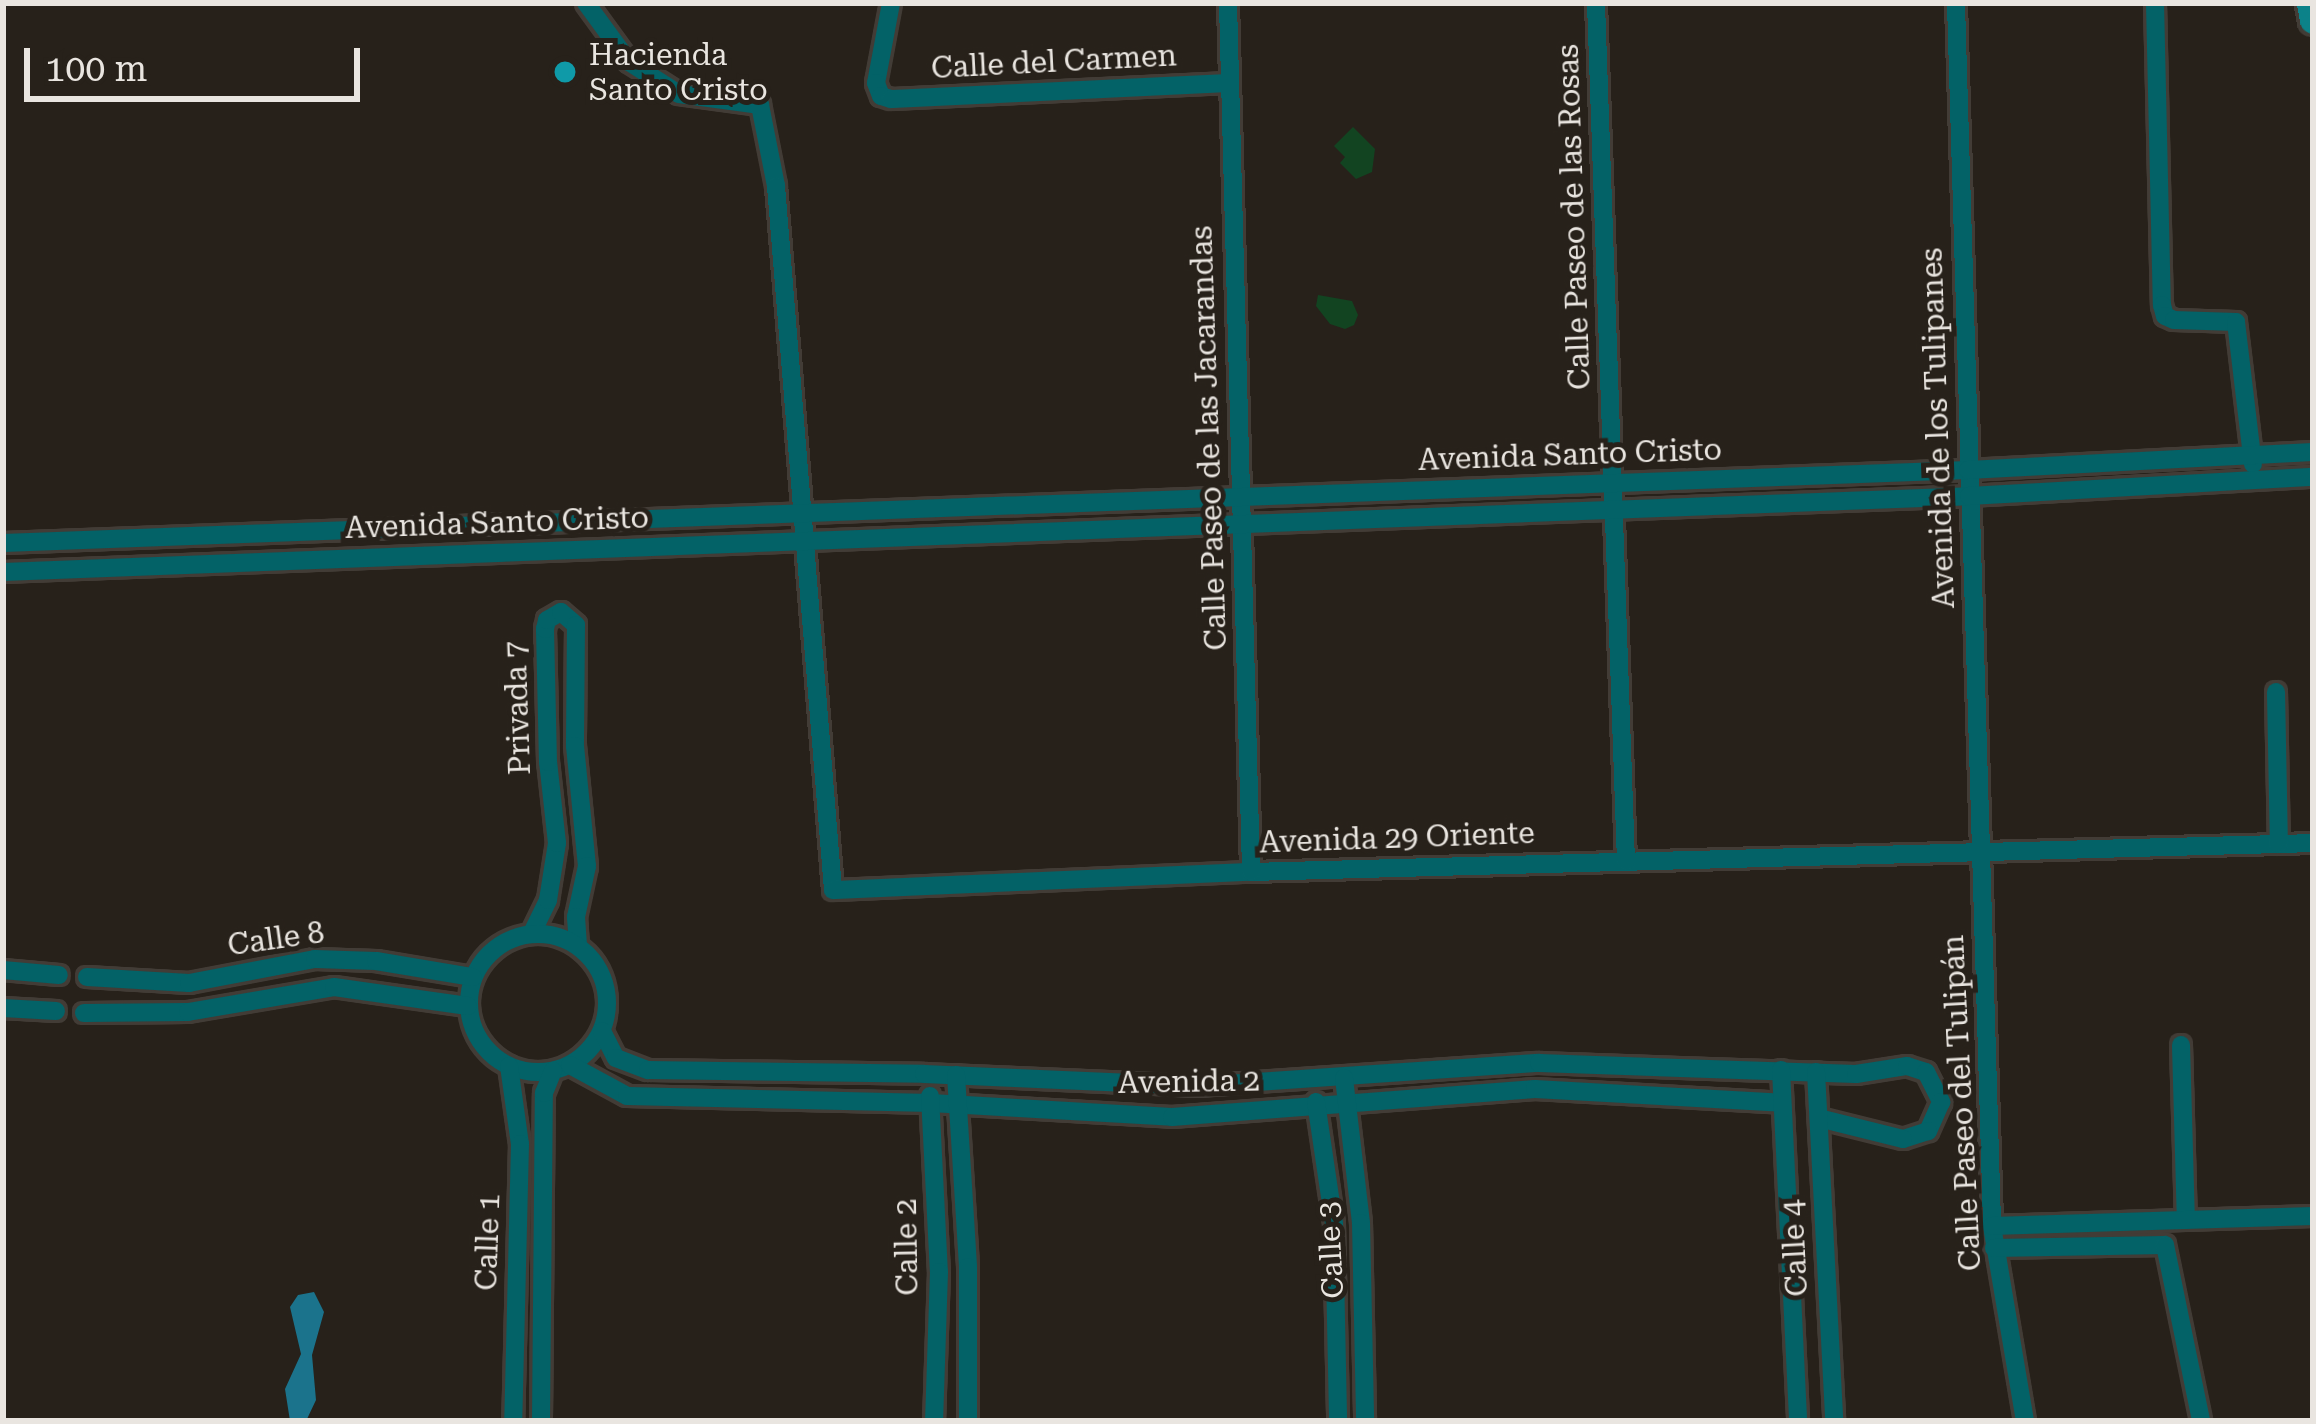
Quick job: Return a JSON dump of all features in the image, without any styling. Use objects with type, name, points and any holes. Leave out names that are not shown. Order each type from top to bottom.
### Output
[{"type":"main road","points":[[2310,3],[2313,20]]},
{"type":"street","points":[[586,3],[629,62],[679,94],[760,105],[776,187],[801,542]]},
{"type":"street","name":"Calle del Carmen","points":[[891,3],[876,83],[881,95],[891,99],[1230,83]]},
{"type":"street","name":"Calle Paseo de las Jacarandas","points":[[1228,3],[1251,872]]},
{"type":"street","name":"Calle Paseo de las Rosas","points":[[1596,3],[1626,862]]},
{"type":"street","name":"Avenida de los Tulipanes","points":[[1956,3],[1982,852]]},
{"type":"street","points":[[2155,3],[2162,305],[2165,316],[2174,320],[2236,322],[2254,481]]},
{"type":"street","name":"Avenida Santo Cristo","points":[[3,543],[1614,484],[2313,452]]},
{"type":"street","name":"Avenida Santo Cristo","points":[[3,572],[1969,496],[2313,477]]},
{"type":"street","points":[[830,514],[831,540]]},
{"type":"street","points":[[165,566],[166,539]]},
{"type":"street","name":"Avenida 29 Oriente","points":[[801,542],[833,890],[1251,872],[2313,843]]},
{"type":"street","name":"Privada 7","points":[[532,933],[548,900],[557,843],[548,762],[545,629],[547,620],[561,611],[576,625],[575,746],[587,866],[576,917],[578,945]]},
{"type":"street","points":[[2276,692],[2279,844]]},
{"type":"street","name":"Calle Paseo del Tulipán","points":[[1982,852],[1992,1226],[2026,1421]]},
{"type":"street","points":[[532,933],[556,935],[578,945],[595,962],[605,984],[602,1030],[562,1068],[509,1066],[482,1046],[468,1006],[473,977],[489,953],[508,939],[532,933]]},
{"type":"street","name":"Calle 8","points":[[87,976],[188,983],[315,959],[376,961],[473,977]]},
{"type":"street","points":[[3,970],[58,975]]},
{"type":"street","name":"Calle 8","points":[[84,1013],[188,1012],[334,987],[468,1006]]},
{"type":"street","points":[[3,1008],[56,1011]]},
{"type":"street","name":"Avenida 2","points":[[602,1030],[616,1058],[648,1070],[924,1074],[1198,1086],[1540,1063],[1816,1072],[1907,1066],[1926,1072],[1941,1102],[1928,1132],[1903,1139],[1819,1118]]},
{"type":"street","points":[[2181,1045],[2186,1220]]},
{"type":"street","name":"Calle 1","points":[[509,1066],[520,1144],[512,1421]]},
{"type":"street","name":"Avenida 2","points":[[562,1068],[627,1096],[932,1103],[1172,1117],[1535,1089],[1782,1103]]},
{"type":"street","name":"Calle 1","points":[[541,1421],[544,1093],[562,1068]]},
{"type":"street","points":[[1781,1070],[1782,1103]]},
{"type":"street","name":"Calle 4","points":[[1816,1072],[1834,1421]]},
{"type":"street","name":"Calle 2","points":[[924,1074],[932,1103],[939,1272],[934,1421]]},
{"type":"street","name":"Calle 2","points":[[956,1075],[968,1267],[968,1421]]},
{"type":"street","name":"Calle 3","points":[[1344,1078],[1361,1222],[1365,1421]]},
{"type":"street","name":"Calle 3","points":[[1313,1080],[1334,1224],[1338,1421]]},
{"type":"street","name":"Calle 4","points":[[1782,1103],[1798,1421]]},
{"type":"street","points":[[1992,1226],[2313,1216]]},
{"type":"street","points":[[1994,1248],[2165,1245],[2201,1421]]},
{"type":"green space","points":[[1353,127],[1375,149],[1372,172],[1356,179],[1340,163],[1345,157],[1334,146]]},
{"type":"green space","points":[[1318,295],[1352,301],[1358,315],[1354,325],[1345,329],[1330,324],[1316,306]]},
{"type":"water","points":[[314,1292],[324,1312],[312,1355],[316,1400],[307,1419],[290,1421],[285,1389],[301,1354],[290,1307],[298,1295]]},
{"type":"place","name":"Hacienda Santo Cristo","points":[[565,72]]}]
